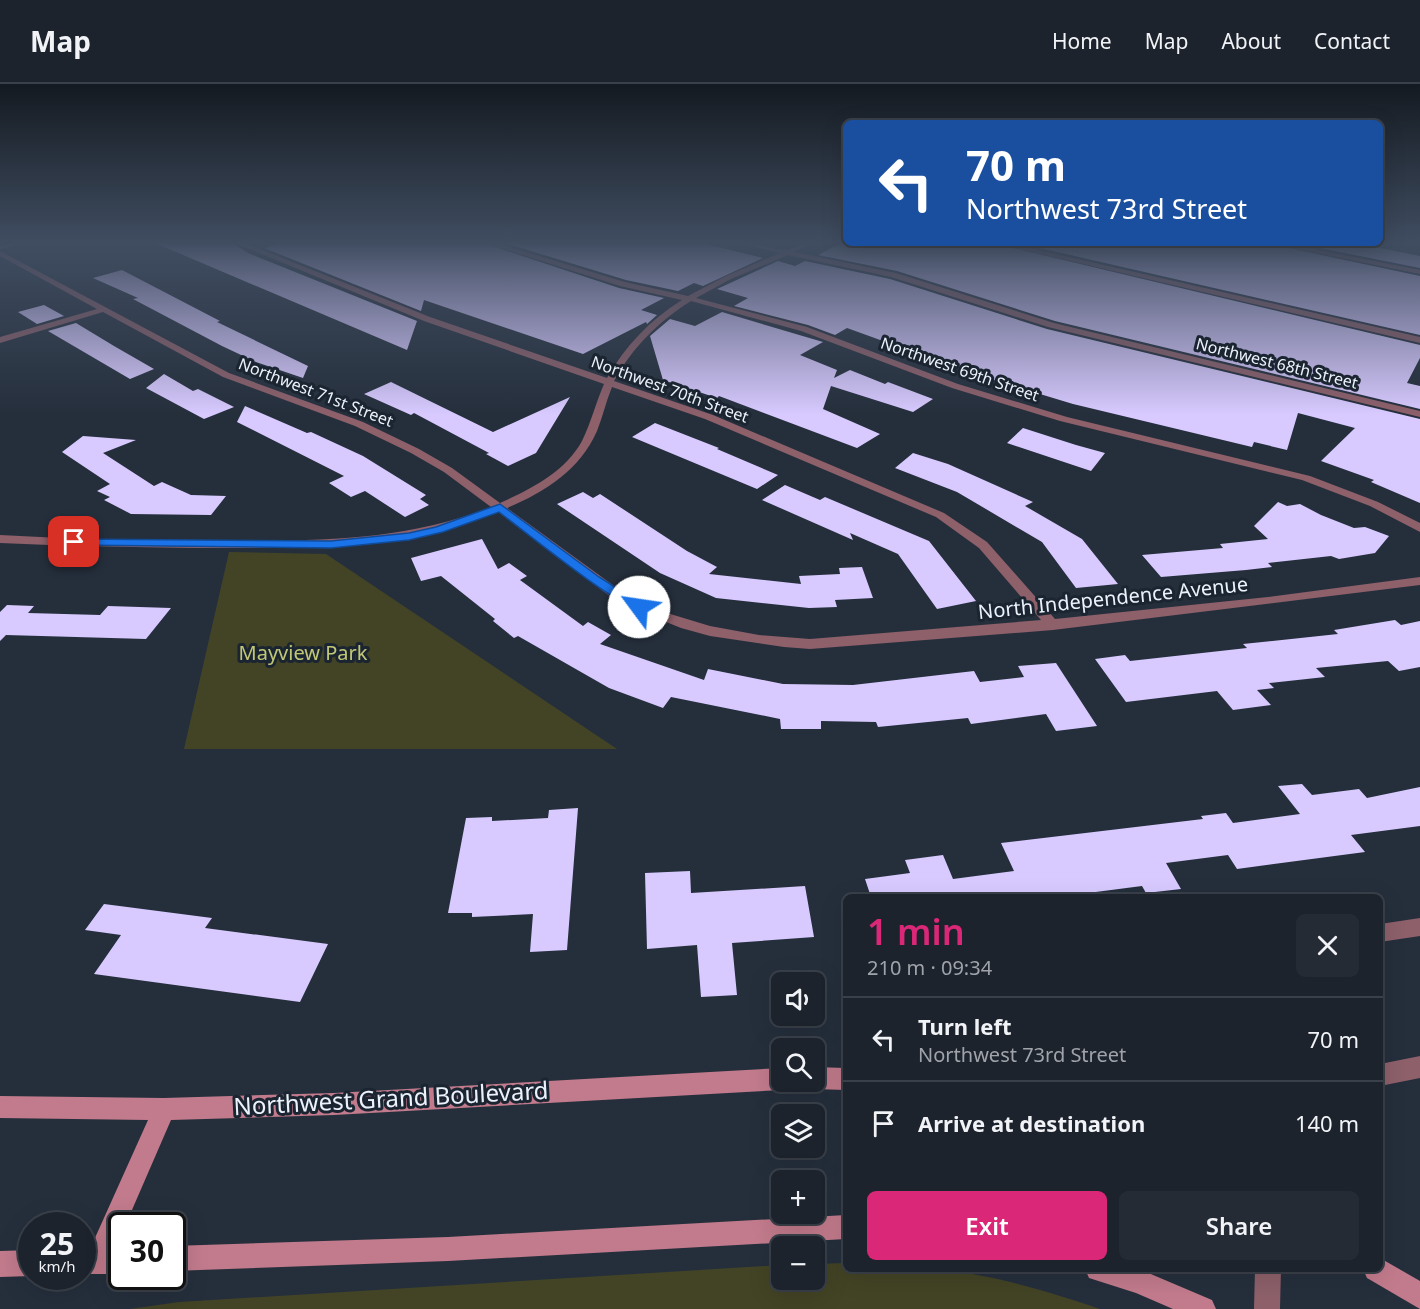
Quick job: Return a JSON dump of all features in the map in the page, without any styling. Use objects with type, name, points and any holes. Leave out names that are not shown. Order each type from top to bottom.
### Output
[{"type":"street","name":"Northwest 71st Street","points":[[88,300],[226,375],[390,437],[448,470],[595,579],[639,607],[699,630],[763,641],[810,644]]},
{"type":"street","name":"Northwest 70th Street","points":[[380,300],[427,319],[709,417],[940,515],[983,545],[1053,625]]},
{"type":"street","points":[[0,539],[110,543],[331,545],[419,534],[467,521],[500,508],[548,482],[580,453],[590,439],[616,369],[656,322],[686,300]]},
{"type":"street","name":"Northwest 69th Street","points":[[693,300],[804,329],[955,386],[1064,419],[1306,478],[1374,504],[1420,528]]},
{"type":"street","name":"Northwest 68th Street","points":[[973,300],[1051,325],[1420,414]]},
{"type":"street","points":[[1247,300],[1420,340]]},
{"type":"street","points":[[0,340],[104,309]]},
{"type":"street","name":"North Independence Avenue","points":[[810,644],[1053,625],[1275,602],[1420,581]]},
{"type":"street","points":[[1383,933],[1420,927]]},
{"type":"street","points":[[1383,1074],[1420,1067]]},
{"type":"street","points":[[825,1078],[843,1079]]},
{"type":"street","name":"Northwest Grand Boulevard","points":[[0,1107],[164,1109],[334,1104],[771,1080]]},
{"type":"street","points":[[100,1262],[164,1109]]},
{"type":"street","points":[[186,1258],[448,1249],[843,1227]]},
{"type":"street","points":[[0,1264],[18,1263]]},
{"type":"street","points":[[1108,1272],[1137,1281],[1203,1309]]},
{"type":"street","points":[[1267,1309],[1268,1272]]},
{"type":"street","points":[[1381,1272],[1420,1296]]},
{"type":"green space","name":"Mayview Park","points":[[229,552],[326,554],[617,749],[184,749]]},
{"type":"green space","points":[[843,1263],[843,1272],[971,1274],[1038,1289],[1100,1309],[130,1309],[179,1302],[771,1266],[771,1290],[825,1290],[825,1264]]},
{"type":"building","points":[[135,300],[180,300],[220,321],[217,322],[308,366],[303,378],[256,362]]},
{"type":"building","points":[[290,300],[365,300],[417,321],[407,350]]},
{"type":"building","points":[[394,300],[424,300],[421,311]]},
{"type":"building","points":[[424,300],[660,300],[641,310],[657,315],[647,324],[646,322],[583,354]]},
{"type":"building","points":[[744,300],[956,300],[1047,329],[1420,419],[1420,503],[1371,482],[1374,480],[1321,461],[1355,428],[1298,413],[1287,450],[1254,442],[1252,447],[1073,404],[928,360],[930,358],[847,328],[835,335],[808,325],[734,306]]},
{"type":"building","points":[[989,300],[1232,300],[1420,345],[1420,358],[1407,383],[1420,386],[1420,409],[1055,321]]},
{"type":"building","points":[[1268,300],[1420,300],[1420,335]]},
{"type":"building","points":[[44,305],[64,316],[37,324],[18,312]]},
{"type":"building","points":[[722,312],[823,342],[800,355],[837,370],[834,378],[850,370],[933,399],[913,412],[831,386],[823,409],[880,434],[857,448],[719,396],[717,398],[663,380],[650,336],[670,319],[695,326]]},
{"type":"building","points":[[76,323],[154,369],[130,379],[48,331]]},
{"type":"building","points":[[164,374],[193,391],[198,389],[234,407],[204,419],[146,388]]},
{"type":"building","points":[[391,382],[493,432],[570,397],[536,453],[508,466],[486,454],[489,453],[414,413],[411,415],[364,394]]},
{"type":"building","points":[[245,406],[307,433],[311,432],[363,456],[426,495],[420,499],[429,505],[405,517],[365,491],[351,497],[329,483],[344,476],[237,422]]},
{"type":"building","points":[[655,423],[719,448],[717,449],[778,475],[757,489],[632,437]]},
{"type":"building","points":[[1023,428],[1105,453],[1091,471],[1007,443]]},
{"type":"building","points":[[83,436],[136,440],[103,453],[154,486],[162,482],[191,495],[226,496],[211,515],[131,514],[104,500],[110,497],[97,491],[110,484],[62,452]]},
{"type":"building","points":[[913,453],[948,464],[1033,502],[1025,506],[1082,539],[1118,584],[1076,588],[1042,542],[957,492],[895,468]]},
{"type":"building","points":[[785,485],[820,500],[825,497],[929,541],[976,601],[937,609],[898,554],[850,533],[853,540],[762,500]]},
{"type":"building","points":[[583,492],[593,498],[600,494],[687,551],[717,567],[709,574],[801,584],[799,576],[840,574],[839,568],[862,567],[873,598],[835,600],[837,607],[809,608],[716,598],[660,573],[557,504]]},
{"type":"building","points":[[1278,502],[1287,506],[1300,504],[1354,528],[1365,527],[1389,536],[1375,553],[1339,559],[1331,556],[1268,563],[1272,567],[1246,570],[1161,577],[1142,555],[1223,548],[1220,544],[1268,539],[1254,526]]},
{"type":"building","points":[[482,539],[498,569],[509,563],[527,576],[520,580],[583,626],[588,622],[611,635],[600,644],[704,680],[708,669],[783,684],[853,685],[974,671],[980,682],[1024,677],[1018,666],[1056,663],[1097,726],[1056,731],[1046,714],[971,724],[968,718],[878,727],[876,722],[821,721],[821,729],[781,729],[780,719],[671,697],[663,708],[609,688],[518,636],[514,638],[493,621],[495,619],[441,576],[421,581],[411,558]]},
{"type":"building","points":[[7,605],[34,606],[28,613],[100,615],[108,606],[171,608],[146,639],[6,635],[0,641],[0,612]]},
{"type":"building","points":[[1395,620],[1401,625],[1420,621],[1420,667],[1399,671],[1388,661],[1316,668],[1325,677],[1269,683],[1274,688],[1257,690],[1271,705],[1233,710],[1217,691],[1126,702],[1095,659],[1125,655],[1130,661],[1247,648],[1243,644],[1338,634],[1334,630]]},
{"type":"building","points":[[1302,784],[1312,795],[1359,789],[1367,798],[1420,787],[1420,826],[1351,835],[1365,852],[1237,869],[1228,855],[1166,863],[1181,889],[1146,893],[1142,886],[1080,894],[870,894],[865,879],[910,873],[905,860],[943,855],[953,879],[1014,871],[1001,843],[1203,819],[1201,816],[1226,813],[1233,823],[1300,814],[1278,786]]},
{"type":"building","points":[[578,808],[567,950],[530,952],[533,914],[472,917],[472,913],[448,913],[466,818],[492,817],[492,821],[548,818],[549,810]]},
{"type":"building","points":[[690,871],[691,893],[805,886],[814,937],[732,943],[737,995],[701,997],[697,945],[647,949],[645,873]]},
{"type":"building","points":[[104,904],[212,918],[205,928],[328,944],[300,1002],[94,974],[121,935],[85,930]]},
{"type":"route","points":[[74,542],[331,545],[409,536],[439,530],[500,508],[616,594],[639,607]]}]
